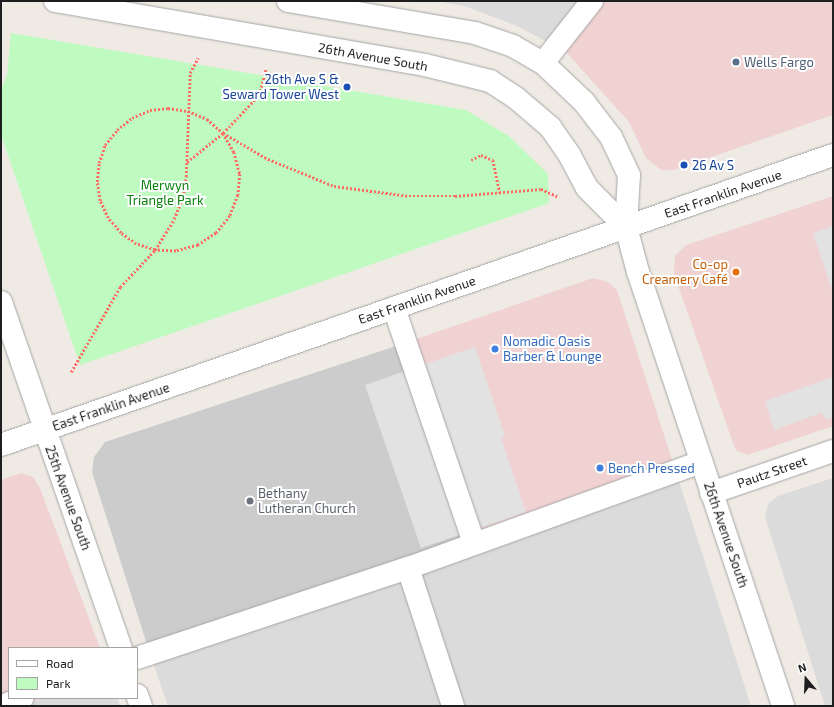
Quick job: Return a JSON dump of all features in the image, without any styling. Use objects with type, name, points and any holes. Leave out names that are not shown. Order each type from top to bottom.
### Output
[{"type":"street","name":"26th Avenue South","points":[[55,1],[426,65],[490,81],[516,98],[550,127],[570,156],[587,188],[626,227]]},
{"type":"street","name":"26th Avenue South","points":[[288,1],[475,33],[513,46],[543,63],[584,102],[611,137],[629,175],[626,227],[638,272],[783,706]]},
{"type":"street","points":[[543,63],[592,1]]},
{"type":"street","name":"East Franklin Avenue","points":[[1,445],[833,155]]},
{"type":"street","name":"25th Avenue South","points":[[1,302],[44,430],[121,647]]},
{"type":"street","points":[[394,308],[474,543]]},
{"type":"street","name":"Pautz Street","points":[[712,493],[833,451]]},
{"type":"street","points":[[138,658],[408,568],[701,462]]},
{"type":"street","points":[[408,568],[453,706]]},
{"type":"street","points":[[2,706],[20,699]]},
{"type":"path","points":[[71,372],[120,287],[154,250],[174,219],[183,197],[187,163],[190,73],[198,58]]},
{"type":"path","points":[[187,163],[223,133],[259,95],[266,69]]},
{"type":"path","points":[[223,133],[234,152],[240,174],[238,195],[230,216],[216,233],[198,245],[176,251],[154,250],[136,244],[121,233],[108,218],[100,201],[96,182],[98,163],[105,145],[117,130],[132,118],[150,110],[168,108],[188,111],[207,119],[223,133],[268,159],[334,186],[409,196],[500,193],[541,189],[560,198]]},
{"type":"path","points":[[471,160],[481,155],[493,160],[500,193]]},
{"type":"shaded area","points":[[436,1],[605,1],[566,52],[517,26],[464,6]]},
{"type":"shaded area","points":[[605,1],[833,1],[833,115],[674,170],[661,170],[646,158],[629,122],[566,52]]},
{"type":"shaded area","points":[[833,196],[833,426],[748,455],[737,451],[734,446],[674,274],[675,256],[686,245]]},
{"type":"shaded area","points":[[833,226],[833,293],[813,233]]},
{"type":"shaded area","points":[[593,278],[608,282],[617,290],[678,478],[470,552],[399,345]]},
{"type":"shaded area","points":[[399,345],[470,552],[151,657],[92,472],[94,457],[105,442]]},
{"type":"shaded area","points":[[475,347],[505,436],[501,438],[526,512],[421,548],[365,385]]},
{"type":"shaded area","points":[[833,377],[833,418],[827,420],[821,413],[774,430],[765,401]]},
{"type":"shaded area","points":[[21,473],[33,477],[40,488],[100,647],[8,647],[8,699],[40,699],[18,706],[1,706],[1,480]]},
{"type":"shaded area","points":[[678,478],[751,706],[168,706],[151,657]]},
{"type":"shaded area","points":[[833,478],[833,706],[825,706],[765,517],[768,504],[778,496]]},
{"type":"shaded area","points":[[40,699],[117,699],[120,706],[18,706]]},
{"type":"green space","name":"Merwyn Triangle Park","points":[[11,33],[466,110],[510,137],[548,174],[549,203],[80,365],[1,135],[1,90],[7,75]]},
{"type":"place","name":"Wells Fargo","points":[[736,62]]},
{"type":"place","name":"26th Ave S & Seward Tower West","points":[[347,87]]},
{"type":"place","name":"26 Av S","points":[[684,165]]},
{"type":"place","name":"Co-op Creamery Café","points":[[736,272]]},
{"type":"place","name":"Nomadic Oasis Barber & Lounge","points":[[495,349]]},
{"type":"place","name":"Bench Pressed","points":[[600,468]]},
{"type":"place","name":"Bethany Lutheran Church","points":[[250,501]]}]
